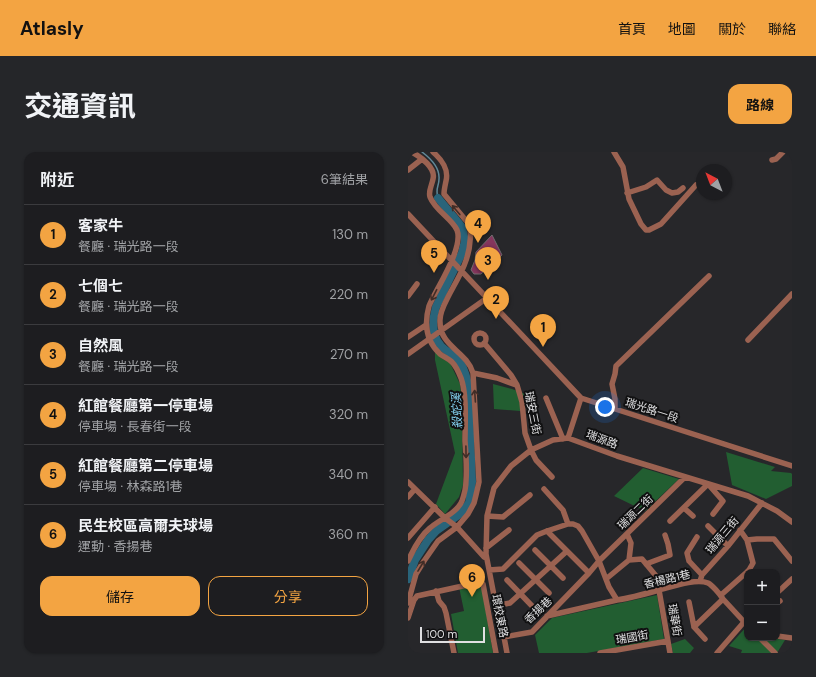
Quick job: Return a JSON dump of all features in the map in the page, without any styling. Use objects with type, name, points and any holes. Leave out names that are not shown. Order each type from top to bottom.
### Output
[{"type":"street","points":[[408,561],[429,528],[457,508],[461,502],[466,480],[464,393],[461,379],[454,364],[440,354],[429,339],[426,325],[427,312],[452,260],[458,243],[457,231],[430,197],[434,174],[430,166],[412,152]]},
{"type":"street","points":[[408,603],[416,574],[438,541],[457,527],[468,514],[474,503],[479,482],[473,372],[469,364],[445,340],[441,331],[440,319],[444,306],[462,271],[469,252],[470,227],[444,194],[447,172],[441,160],[433,152]]},
{"type":"street","points":[[614,152],[623,167],[629,199],[641,224],[646,230],[661,224],[696,185]]},
{"type":"street","points":[[772,160],[776,159],[783,152]]},
{"type":"street","points":[[408,170],[422,159]]},
{"type":"street","points":[[627,193],[646,187],[657,180],[666,190],[672,193],[678,192],[683,188]]},
{"type":"street","name":"瑞光路一段","points":[[408,214],[581,398],[792,466]]},
{"type":"street","points":[[615,409],[612,384],[616,366],[709,276]]},
{"type":"street","points":[[408,296],[417,284]]},
{"type":"street","points":[[748,340],[792,294]]},
{"type":"street","points":[[408,354],[487,298]]},
{"type":"street","points":[[408,337],[426,325]]},
{"type":"street","name":"瑞安三街","points":[[484,344],[507,371],[516,386],[522,402],[525,434],[531,450],[536,460],[552,477]]},
{"type":"street","points":[[473,372],[497,378],[516,386]]},
{"type":"street","points":[[546,398],[566,438]]},
{"type":"street","points":[[566,438],[581,398]]},
{"type":"street","points":[[507,653],[486,554],[487,516],[494,488],[511,466],[531,450],[553,440],[566,438]]},
{"type":"street","name":"瑞源路","points":[[566,438],[617,456],[748,496],[778,511],[792,522]]},
{"type":"street","name":"瑞源二街","points":[[599,561],[685,477]]},
{"type":"street","points":[[408,482],[445,518],[457,527],[484,556]]},
{"type":"street","points":[[670,521],[708,484],[723,501],[713,514]]},
{"type":"street","points":[[544,488],[563,510],[568,524]]},
{"type":"street","points":[[408,497],[415,489]]},
{"type":"street","points":[[487,516],[502,517],[530,495]]},
{"type":"street","name":"瑞源三街","points":[[700,582],[702,575],[728,546],[762,503]]},
{"type":"street","points":[[408,538],[435,507]]},
{"type":"street","points":[[684,508],[693,516]]},
{"type":"street","points":[[489,570],[503,569],[537,536],[547,531],[568,524],[573,524],[578,526],[582,531],[599,561],[609,587],[617,600]]},
{"type":"street","points":[[708,526],[728,546]]},
{"type":"street","points":[[486,548],[509,530]]},
{"type":"street","points":[[740,530],[747,540],[753,563],[750,569]]},
{"type":"street","points":[[547,531],[589,573]]},
{"type":"street","points":[[627,534],[631,543],[629,560]]},
{"type":"street","points":[[646,564],[670,556],[665,535]]},
{"type":"street","points":[[697,537],[687,553],[689,561],[702,575]]},
{"type":"street","points":[[747,540],[774,540],[792,561]]},
{"type":"street","points":[[535,550],[563,578]]},
{"type":"street","points":[[496,606],[510,603],[566,550]]},
{"type":"street","points":[[606,578],[629,560],[642,559],[666,588]]},
{"type":"street","name":"香揚巷","points":[[504,637],[532,632],[599,561]]},
{"type":"street","points":[[519,563],[549,593]]},
{"type":"street","points":[[694,627],[744,575]]},
{"type":"street","points":[[507,580],[534,608]]},
{"type":"street","points":[[780,590],[792,580]]},
{"type":"street","name":"環校東路","points":[[436,591],[480,582],[483,583],[496,653]]},
{"type":"street","name":"香楊路1巷","points":[[547,616],[629,598],[675,585],[700,582],[708,583],[744,622]]},
{"type":"street","name":"瑞華街","points":[[659,590],[670,653]]},
{"type":"street","points":[[408,618],[415,597],[436,591],[439,601],[444,607],[446,613],[454,653]]},
{"type":"street","points":[[689,602],[694,627],[705,639]]},
{"type":"street","points":[[717,653],[744,626]]},
{"type":"street","points":[[780,636],[792,638]]},
{"type":"street","name":"瑞國街","points":[[600,653],[668,641]]},
{"type":"street","points":[[763,641],[775,653]]},
{"type":"green space","points":[[435,352],[450,363],[460,384],[462,401],[463,485],[459,497],[445,514],[436,504],[455,453],[435,360]]},
{"type":"green space","points":[[493,384],[534,397],[520,411],[494,409]]},
{"type":"green space","points":[[726,452],[775,467],[771,471],[791,473],[792,486],[766,499],[732,485]]},
{"type":"green space","points":[[643,468],[679,479],[645,511],[614,496]]},
{"type":"green space","points":[[481,583],[493,653],[458,653],[451,614],[464,611],[459,587]]},
{"type":"green space","points":[[657,595],[664,639],[587,653],[539,653],[535,635],[552,618]]},
{"type":"green space","points":[[744,629],[744,641],[785,640],[777,653],[741,653],[742,650],[729,646]]},
{"type":"green space","points":[[685,639],[694,648],[690,653],[673,653],[671,644]]},
{"type":"building","points":[[492,235],[502,255],[481,274],[474,274],[471,270],[476,252]]},
{"type":"waterway","points":[[422,152],[431,160],[438,171],[438,198]]},
{"type":"waterway","name":"殺蛇溪","points":[[408,579],[415,560],[428,540],[436,531],[460,514],[469,503],[472,482],[468,384],[461,363],[457,358],[441,346],[435,337],[433,328],[436,307],[462,253],[465,241],[462,227],[438,198]]},
{"type":"place","name":"紅館餐廳第一停車場","points":[[478,243]]},
{"type":"place","name":"紅館餐廳第二停車場","points":[[434,273]]},
{"type":"place","name":"自然風","points":[[488,280]]},
{"type":"place","name":"七個七","points":[[496,319]]},
{"type":"place","name":"客家牛","points":[[543,347]]},
{"type":"place","name":"民生校區高爾夫球場","points":[[472,597]]}]
